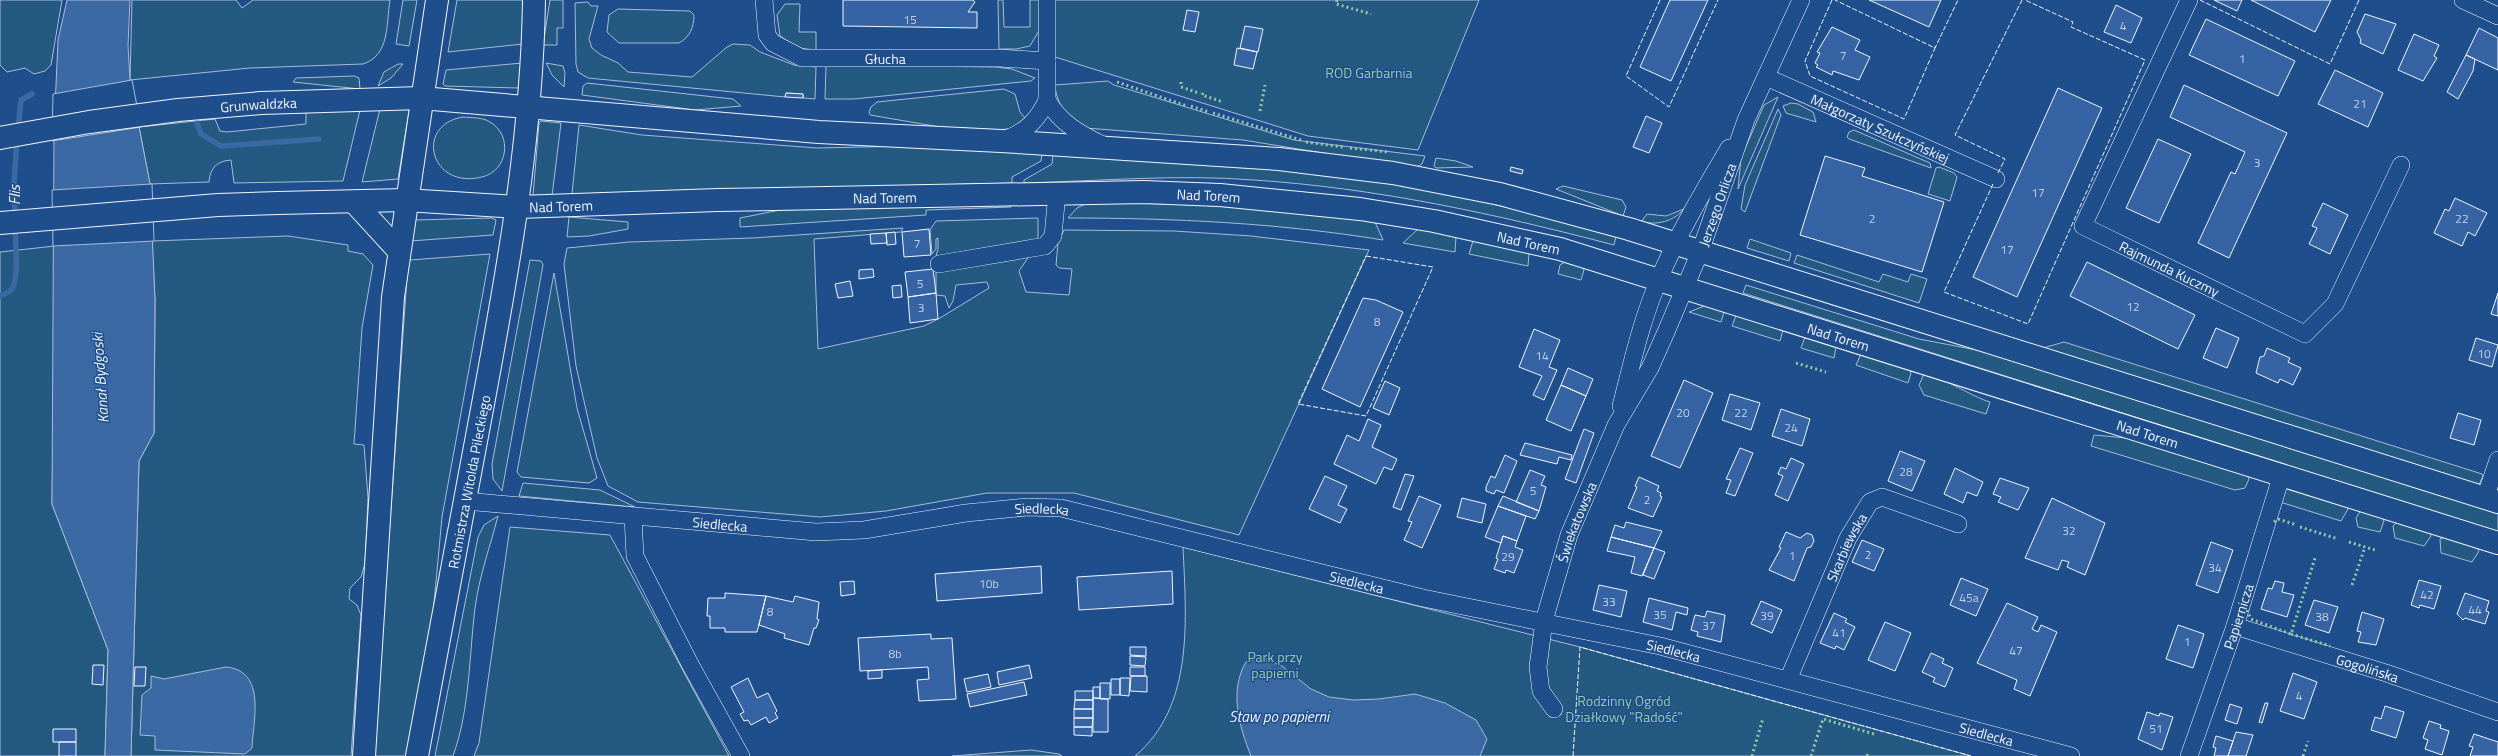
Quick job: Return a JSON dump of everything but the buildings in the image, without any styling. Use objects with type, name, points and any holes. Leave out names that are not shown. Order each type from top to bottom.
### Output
[{"type":"main road","points":[[364,756],[386,380],[398,250],[437,0]]},
{"type":"main road","points":[[534,0],[529,106],[662,120],[819,132],[1107,147],[1279,159],[1393,173],[1506,195],[1700,252],[2492,500]]},
{"type":"main road","name":"Grunwaldzka","points":[[0,138],[89,122],[216,106],[421,98],[529,106]]},
{"type":"main road","name":"Rotmistrza Witolda Pileckiego","points":[[417,756],[518,207],[529,106]]},
{"type":"main road","name":"Nad Torem","points":[[405,200],[518,207],[1057,192],[1144,192],[1220,195],[1367,210],[1501,235],[1560,249],[1685,286],[2498,543]]},
{"type":"main road","points":[[0,223],[218,205],[405,200]]},
{"type":"main road","points":[[354,202],[378,231],[398,250]]},
{"type":"street","name":"Głucha","points":[[764,0],[767,35],[773,43],[802,58],[999,58],[1047,61]]},
{"type":"street","points":[[1002,141],[1016,136],[1027,129],[1042,110],[1047,100],[1047,0]]},
{"type":"street","name":"Jerzego Orlicza","points":[[1674,244],[1746,120],[1801,0]]},
{"type":"street","name":"Rajmunda Kuczmy","points":[[2189,0],[2083,226],[2305,334],[2335,304],[2401,165]]},
{"type":"street","points":[[2463,0],[2498,16]]},
{"type":"street","name":"Małgorzaty Szułczyńskiej","points":[[1766,77],[1996,179]]},
{"type":"street","points":[[1047,100],[1061,120],[1080,134],[1107,147]]},
{"type":"street","name":"Jerzego Orlicza","points":[[1685,286],[1700,252],[1746,120]]},
{"type":"street","points":[[939,264],[1045,246],[1052,236],[1057,192]]},
{"type":"street","name":"Świekatowska","points":[[1616,425],[1632,362],[1659,279],[1674,244]]},
{"type":"street","name":"Świekatowska","points":[[1554,709],[1541,691],[1538,667],[1544,621],[1569,535],[1616,425],[1650,368],[1685,286]]},
{"type":"street","points":[[2492,500],[2498,460]]},
{"type":"street","name":"Papiernicza","points":[[2189,756],[2235,626],[2282,474]]},
{"type":"street","name":"Skarbiewska","points":[[1788,680],[1848,538],[1870,502],[1882,497],[1958,524]]},
{"type":"street","name":"Siedlecka","points":[[465,501],[816,532],[864,530],[966,513],[1026,507],[1061,508],[1423,598],[1544,621],[1660,646],[2071,756]]},
{"type":"street","points":[[633,517],[635,556],[690,664],[740,756]]},
{"type":"street","name":"Gogolińska","points":[[2235,626],[2386,673],[2498,712]]},
{"type":"green space","points":[[0,0],[62,0],[51,65],[45,71],[34,74],[25,68],[7,72],[0,65]]},
{"type":"green space","points":[[132,0],[236,0],[242,8],[253,0],[390,0],[387,29],[382,46],[378,54],[372,60],[363,64],[250,68],[130,80]]},
{"type":"green space","points":[[403,0],[417,0],[409,46],[396,44]]},
{"type":"green space","points":[[457,0],[524,0],[523,44],[448,52]]},
{"type":"green space","points":[[550,0],[563,0],[563,28],[557,28],[557,45],[543,45]]},
{"type":"green space","points":[[998,0],[1003,0],[1004,27],[1030,27],[1030,0],[1041,0],[1040,29],[1030,46],[1016,49],[999,49]]},
{"type":"green space","name":"ROD Garbarnia","points":[[1055,0],[1479,0],[1418,150],[1308,136],[1055,57]]},
{"type":"green space","points":[[588,2],[591,6],[598,6],[589,39],[592,48],[601,55],[618,63],[628,72],[692,77],[727,47],[733,44],[750,45],[760,52],[794,65],[816,67],[815,99],[803,98],[803,94],[786,93],[785,97],[588,78],[578,72],[576,64],[575,3]]},
{"type":"green space","points":[[785,4],[800,4],[799,32],[816,32],[816,50],[798,48],[780,36],[777,15]]},
{"type":"green space","points":[[618,9],[690,11],[694,15],[693,24],[689,35],[679,43],[619,43],[607,32],[609,15]]},
{"type":"green space","points":[[522,63],[518,88],[445,86],[443,84],[446,70]]},
{"type":"green space","points":[[546,63],[563,66],[565,73],[564,87],[552,75]]},
{"type":"green space","points":[[398,64],[403,64],[391,78],[378,86],[384,72]]},
{"type":"green space","points":[[826,65],[996,67],[1012,69],[1035,78],[1031,81],[854,99],[825,99]]},
{"type":"green space","points":[[354,76],[359,78],[360,89],[293,82],[296,78]]},
{"type":"green space","points":[[1108,81],[1114,85],[1294,140],[1425,156],[1422,164],[1415,168],[1243,140],[1085,128],[1073,121],[1060,105],[1055,85]]},
{"type":"green space","points":[[587,83],[733,99],[741,106],[695,110],[582,95],[583,86]]},
{"type":"green space","points":[[1004,89],[1015,94],[1020,112],[1026,119],[1012,128],[1001,130],[940,127],[870,115],[869,112],[871,107],[877,102]]},
{"type":"green space","points":[[1778,97],[1738,189],[1741,158],[1764,105]]},
{"type":"green space","points":[[1791,103],[1798,104],[1813,112],[1816,122],[1786,113],[1783,106]]},
{"type":"green space","points":[[380,109],[407,109],[409,111],[398,179],[362,182]]},
{"type":"green space","points":[[1778,109],[1781,115],[1745,212],[1741,209],[1745,185]]},
{"type":"green space","points":[[360,110],[343,181],[234,183],[231,160],[222,162],[215,166],[211,173],[209,182],[150,184],[139,127],[215,119],[220,131],[227,132],[306,124],[306,111]]},
{"type":"green space","points":[[463,117],[487,120],[497,128],[502,135],[504,152],[502,160],[497,168],[491,173],[482,177],[464,178],[450,174],[440,166],[435,155],[434,143],[438,132],[448,122]]},
{"type":"green space","points":[[541,121],[561,123],[552,196],[533,196],[539,123]]},
{"type":"green space","points":[[579,125],[642,135],[817,148],[908,146],[1042,154],[1041,161],[1012,177],[1012,183],[572,194]]},
{"type":"green space","points":[[1854,130],[1930,163],[1931,168],[1849,139],[1847,137],[1849,132]]},
{"type":"green space","points":[[1053,155],[1234,166],[1324,174],[1369,180],[1414,187],[1465,198],[1616,236],[1614,245],[1525,223],[1436,204],[1345,189],[1300,184],[1225,178],[1139,178],[1024,183],[1024,180],[1052,164]]},
{"type":"green space","points":[[1436,158],[1456,161],[1473,167],[1436,168],[1434,166]]},
{"type":"green space","points":[[1939,167],[1954,173],[1957,177],[1950,201],[1928,194],[1936,168]]},
{"type":"green space","points":[[1563,186],[1622,200],[1626,207],[1623,216],[1556,189]]},
{"type":"green space","points":[[1087,203],[1196,205],[1268,209],[1339,217],[1375,222],[1383,240],[1305,229],[1186,220],[1068,218],[1077,208]]},
{"type":"green space","points":[[1012,204],[1011,207],[926,210],[926,215],[740,227],[740,218],[780,210]]},
{"type":"green space","points":[[1684,209],[1675,217],[1664,222],[1641,222],[1647,214],[1666,216]]},
{"type":"green space","points":[[569,217],[628,222],[628,229],[589,236],[567,237]]},
{"type":"green space","points":[[492,218],[496,220],[493,235],[410,241],[414,220]]},
{"type":"green space","points":[[1038,218],[1038,244],[940,260],[936,256],[938,249],[938,238],[936,239],[936,249],[932,254],[930,230],[936,221]]},
{"type":"green space","points":[[903,228],[901,232],[814,239],[818,349],[924,326],[989,288],[987,282],[956,285],[953,301],[949,308],[945,296],[936,295],[936,270],[1032,252],[1019,271],[1026,292],[1069,295],[1072,269],[1059,268],[1056,265],[1058,243],[1064,230],[1174,231],[1251,236],[1369,250],[1239,535],[1074,493],[987,493],[886,511],[820,517],[638,502],[608,486],[597,458],[576,366],[564,264],[567,248],[629,242],[752,238]]},
{"type":"green space","points":[[1418,229],[1456,236],[1455,252],[1403,243]]},
{"type":"green space","points":[[288,236],[348,245],[348,251],[363,254],[373,265],[362,328],[354,444],[364,445],[368,498],[365,564],[361,577],[350,588],[349,599],[357,605],[361,615],[351,756],[131,756],[139,461],[154,433],[155,300],[152,241]]},
{"type":"green space","points":[[1750,239],[1791,253],[1789,261],[1747,248]]},
{"type":"green space","points":[[1473,241],[1529,253],[1528,266],[1469,254]]},
{"type":"green space","points":[[55,246],[52,504],[108,650],[105,756],[0,756],[0,252]]},
{"type":"green space","points":[[490,254],[442,517],[433,614],[407,756],[374,756],[408,262],[410,260]]},
{"type":"green space","points":[[1797,255],[1879,282],[1883,274],[1908,282],[1911,274],[1927,279],[1919,303],[1794,263]]},
{"type":"green space","points":[[530,260],[541,261],[543,265],[502,491],[493,479],[492,464]]},
{"type":"green space","points":[[1565,262],[1582,266],[1584,270],[1581,280],[1558,274],[1560,265]]},
{"type":"green space","points":[[554,273],[577,408],[597,478],[589,483],[521,477],[517,472]]},
{"type":"green space","points":[[1746,285],[1919,339],[1987,352],[2498,513],[2498,532],[1743,293]]},
{"type":"green space","points":[[1707,305],[1725,309],[1721,322],[1689,312]]},
{"type":"green space","points":[[1737,313],[1780,327],[1783,330],[1780,341],[1732,326]]},
{"type":"green space","points":[[1805,337],[1836,347],[1834,358],[1801,348]]},
{"type":"green space","points":[[2064,342],[2482,474],[2483,476],[2479,485],[2043,348]]},
{"type":"green space","points":[[1861,354],[1909,368],[1911,373],[1908,383],[1856,365]]},
{"type":"green space","points":[[1924,374],[1938,378],[1974,396],[1990,402],[1986,414],[1924,395],[1919,385]]},
{"type":"green space","points":[[2094,435],[2138,439],[2247,475],[2249,479],[2245,488],[2235,490],[2091,446]]},
{"type":"green space","points":[[523,483],[600,490],[635,507],[519,496]]},
{"type":"green space","points":[[2287,487],[2346,506],[2348,509],[2341,521],[2280,502]]},
{"type":"green space","points":[[2361,510],[2382,517],[2384,521],[2380,532],[2358,527],[2356,518]]},
{"type":"green space","points":[[498,516],[477,596],[466,701],[459,738],[453,756],[435,756],[478,537],[484,525]]},
{"type":"green space","points":[[2398,521],[2430,533],[2431,536],[2424,546],[2395,538],[2393,526]]},
{"type":"green space","points":[[510,527],[610,535],[729,756],[474,756],[479,743]]},
{"type":"green space","points":[[2445,537],[2476,547],[2479,551],[2472,562],[2441,553],[2440,539]]},
{"type":"green space","name":"Park przy papierni","points":[[1183,547],[1580,647],[1971,756],[1135,756],[1154,736],[1168,712],[1177,686],[1183,659],[1185,631]]},
{"type":"green space","points":[[1031,750],[1059,754],[1062,756],[952,756]]},
{"type":"water","name":"Kanał Bydgoski","points":[[67,0],[130,0],[128,46],[130,80],[150,184],[155,300],[154,433],[139,461],[131,756],[105,756],[108,650],[52,504],[54,130],[58,40]]},
{"type":"water","name":"Staw po papierni","points":[[1262,657],[1282,666],[1311,689],[1329,697],[1353,700],[1379,699],[1415,694],[1445,703],[1476,720],[1487,739],[1480,756],[1251,756],[1240,721],[1237,697],[1238,685],[1246,662]]},
{"type":"water","points":[[226,667],[239,671],[248,678],[253,687],[255,712],[252,748],[245,754],[155,750],[155,736],[140,735],[142,695],[151,688],[151,676],[164,679]]},
{"type":"pier","points":[[132,80],[141,127],[52,141],[53,94]]},
{"type":"pier","points":[[152,184],[154,241],[53,246],[52,190]]},
{"type":"waterway","name":"Flis","points":[[18,130],[21,100],[32,94]]},
{"type":"waterway","name":"Flis","points":[[197,123],[201,134],[221,146],[319,139]]},
{"type":"waterway","name":"Flis","points":[[15,218],[14,183],[17,139]]},
{"type":"waterway","name":"Flis","points":[[0,296],[9,292],[14,285],[16,269],[15,227]]},
{"type":"hedge","points":[[1337,0],[1336,4],[1371,14]]},
{"type":"hedge","points":[[1117,82],[1187,106]]},
{"type":"hedge","points":[[1181,82],[1181,87],[1199,93]]},
{"type":"hedge","points":[[1260,111],[1265,85]]},
{"type":"hedge","points":[[1203,93],[1202,95],[1223,102]]},
{"type":"hedge","points":[[1191,106],[1209,112]]},
{"type":"hedge","points":[[1213,113],[1301,140]]},
{"type":"hedge","points":[[1306,142],[1343,147]]},
{"type":"hedge","points":[[1350,148],[1388,152]]},
{"type":"hedge","points":[[1796,363],[1826,372]]},
{"type":"hedge","points":[[2274,522],[2278,519],[2297,525]]},
{"type":"hedge","points":[[2300,527],[2338,539]]},
{"type":"hedge","points":[[2349,542],[2375,550]]},
{"type":"hedge","points":[[2352,585],[2365,547]]},
{"type":"hedge","points":[[2247,610],[2251,619],[2291,634],[2315,558]]},
{"type":"hedge","points":[[2291,634],[2330,646]]},
{"type":"hedge","points":[[1752,756],[1763,718]]},
{"type":"hedge","points":[[1811,756],[1823,719],[1874,734]]},
{"type":"hedge","points":[[2303,756],[2308,741]]},
{"type":"fence","points":[[1660,0],[1626,76],[1669,107],[1718,0]]},
{"type":"fence","points":[[1832,0],[1805,61],[1810,76],[1904,119],[1935,48],[1835,0]]},
{"type":"fence","points":[[1934,47],[1935,48],[1958,0]]},
{"type":"fence","points":[[1998,173],[2005,159],[1955,135],[2022,0]]},
{"type":"fence","points":[[1993,184],[1944,292],[2028,324],[2145,60],[2071,27],[2073,22],[2025,0]]},
{"type":"fence","points":[[2200,0],[2330,64],[2359,0]]},
{"type":"fence","points":[[1366,256],[1433,267],[1366,416],[1298,404],[1366,256]]},
{"type":"fence","points":[[1573,756],[1580,647],[1971,756]]},
{"type":"park label","name":"Rodzinny Ogród Działkowy \"Radość\"","points":[[1624,708]]}]
